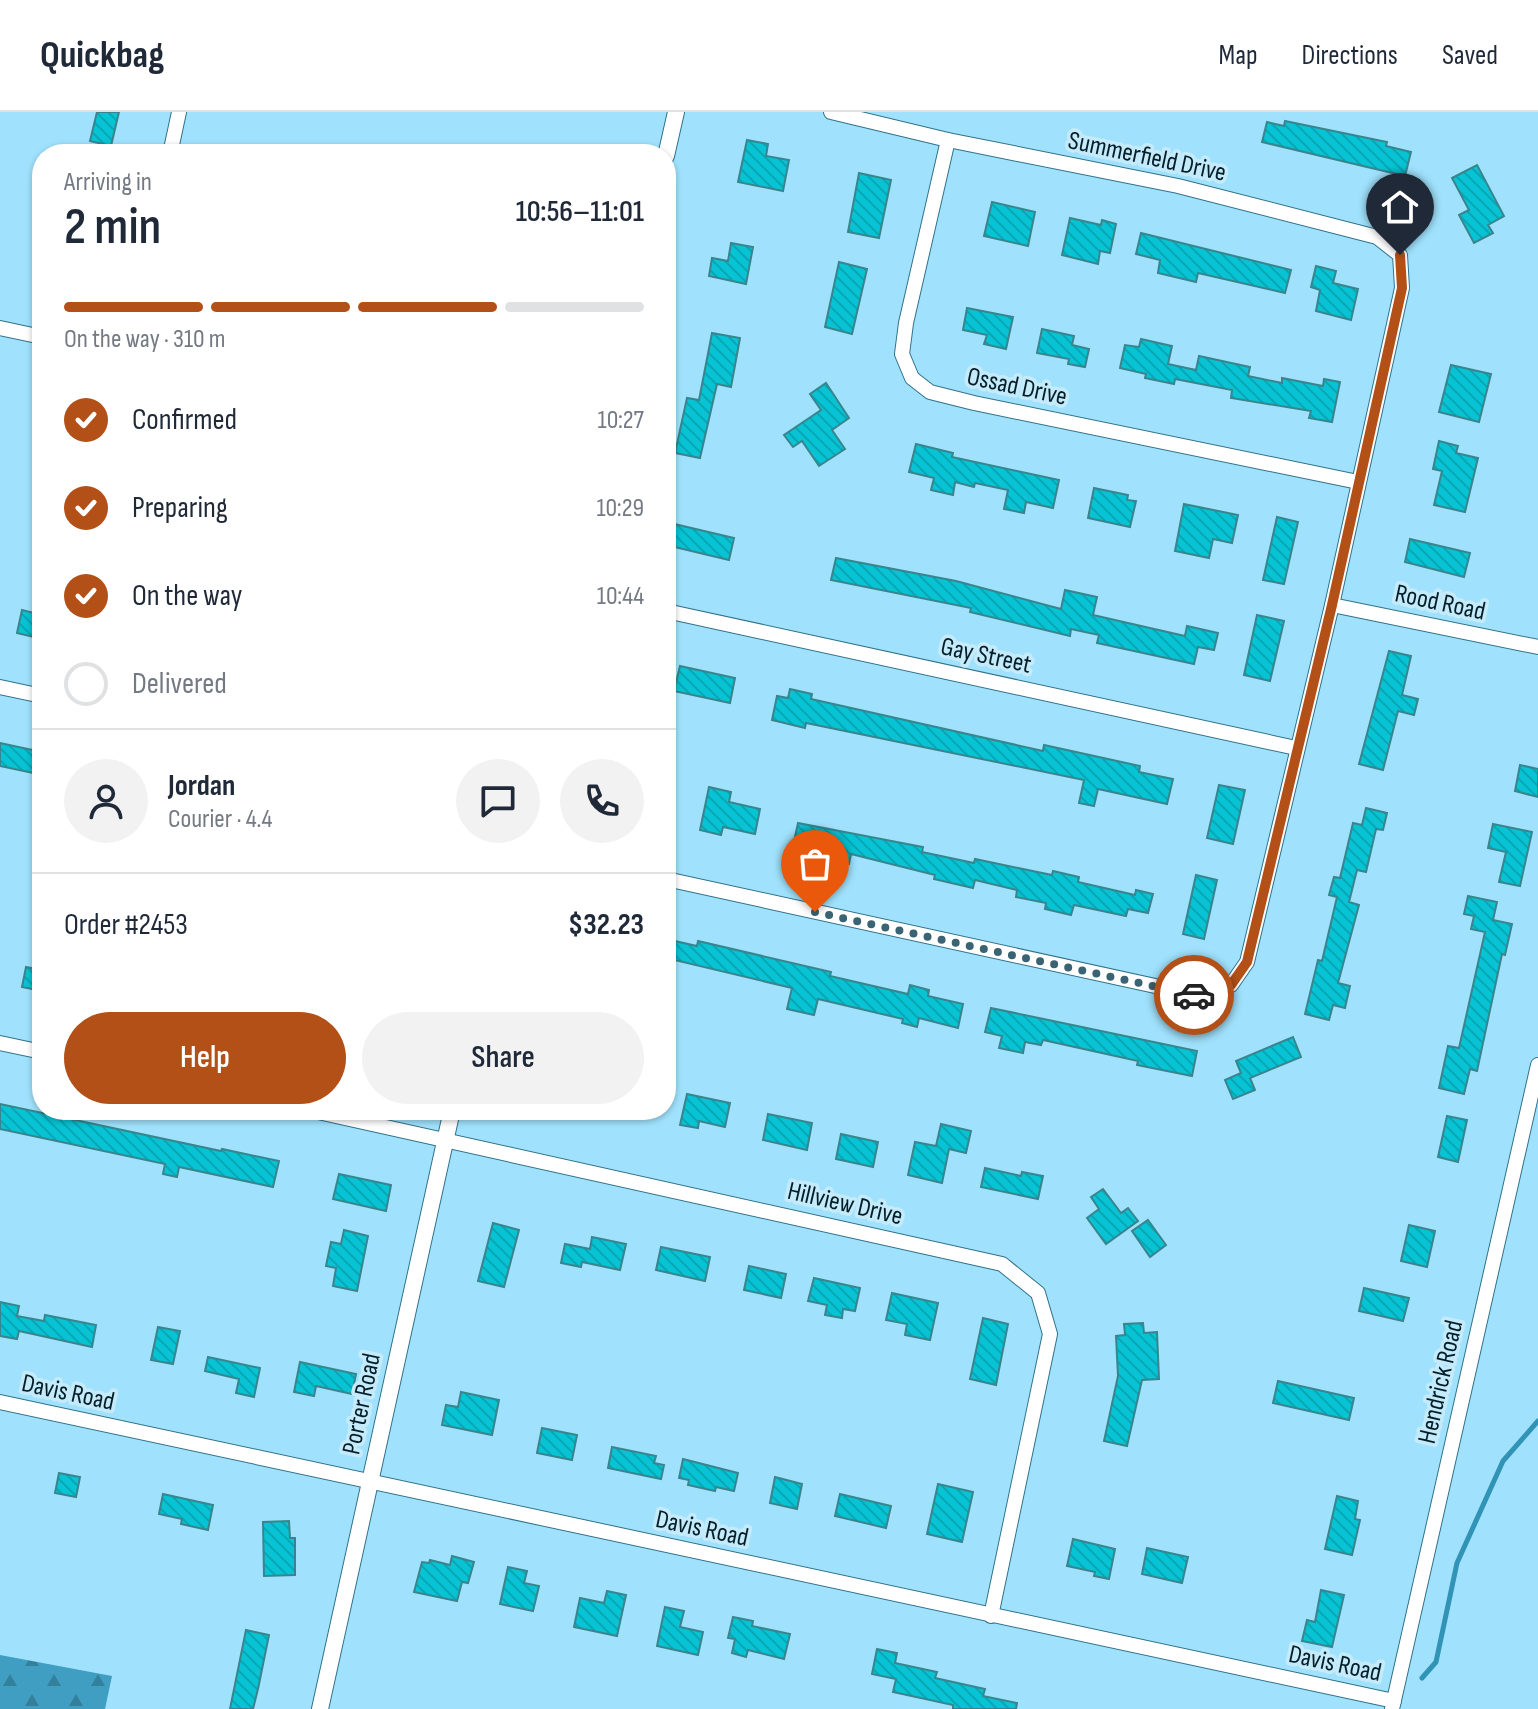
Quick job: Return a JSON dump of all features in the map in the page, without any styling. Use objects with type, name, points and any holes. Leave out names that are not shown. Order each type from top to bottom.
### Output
[{"type":"street","points":[[172,144],[179,112]]},
{"type":"street","points":[[669,144],[676,112]]},
{"type":"street","name":"Summerfield Drive","points":[[831,112],[948,140],[1178,186],[1377,237],[1400,255],[1402,288],[1358,482]]},
{"type":"street","name":"Ossad Drive","points":[[948,140],[906,323],[902,354],[912,378],[930,392],[974,403],[1358,482]]},
{"type":"street","points":[[0,328],[32,335]]},
{"type":"street","points":[[676,881],[1201,996],[1231,985],[1247,962],[1358,482]]},
{"type":"street","name":"Rood Road","points":[[1332,605],[1538,647]]},
{"type":"street","name":"Gay Street","points":[[676,613],[1296,748]]},
{"type":"street","points":[[0,687],[32,694]]},
{"type":"street","points":[[0,1043],[32,1050]]},
{"type":"street","name":"Hendrick Road","points":[[1393,1705],[1538,1065]]},
{"type":"street","name":"Hillview Drive","points":[[356,1120],[1002,1264],[1038,1293],[1050,1334],[991,1616]]},
{"type":"street","name":"Porter Road","points":[[320,1709],[450,1120]]},
{"type":"street","name":"Davis Road","points":[[0,1402],[1393,1705]]},
{"type":"green space","points":[[0,1655],[112,1676],[105,1709],[0,1709]]},
{"type":"building","points":[[97,112],[119,112],[111,144],[90,141]]},
{"type":"building","points":[[1285,121],[1387,142],[1386,146],[1411,152],[1405,176],[1262,142],[1267,122],[1284,126]]},
{"type":"building","points":[[747,140],[768,144],[766,156],[789,160],[783,191],[738,182]]},
{"type":"building","points":[[1477,165],[1504,216],[1488,225],[1493,233],[1474,243],[1459,215],[1469,210],[1452,178]]},
{"type":"building","points":[[859,173],[891,180],[879,238],[848,232]]},
{"type":"building","points":[[992,202],[1035,212],[1028,246],[984,236]]},
{"type":"building","points":[[1070,218],[1101,225],[1102,220],[1116,224],[1110,253],[1100,251],[1098,264],[1062,255]]},
{"type":"building","points":[[1141,233],[1291,270],[1285,293],[1198,273],[1196,282],[1158,273],[1160,260],[1136,254]]},
{"type":"building","points":[[731,243],[753,247],[746,284],[709,276],[712,258],[728,261]]},
{"type":"building","points":[[839,262],[867,269],[852,334],[825,327]]},
{"type":"building","points":[[1316,266],[1336,271],[1333,283],[1358,289],[1351,320],[1316,311],[1320,290],[1311,287]]},
{"type":"building","points":[[967,308],[1013,317],[1006,349],[984,344],[987,335],[963,330]]},
{"type":"building","points":[[1042,329],[1074,336],[1072,345],[1089,349],[1085,367],[1068,364],[1069,359],[1037,353]]},
{"type":"building","points":[[712,333],[740,338],[731,387],[717,384],[700,458],[676,453],[687,398],[699,400]]},
{"type":"building","points":[[1141,339],[1172,346],[1168,364],[1196,370],[1199,356],[1250,367],[1248,376],[1282,383],[1282,378],[1323,386],[1324,379],[1340,382],[1332,422],[1309,418],[1311,411],[1231,398],[1232,390],[1175,379],[1174,384],[1145,378],[1146,374],[1120,368],[1125,345],[1139,347]]},
{"type":"building","points":[[1451,365],[1491,374],[1479,422],[1439,412]]},
{"type":"building","points":[[826,383],[849,418],[832,430],[845,449],[819,466],[802,441],[793,447],[784,435],[821,410],[810,394]]},
{"type":"building","points":[[1439,441],[1458,446],[1456,453],[1478,458],[1465,512],[1434,505],[1442,471],[1433,469]]},
{"type":"building","points":[[916,444],[953,453],[952,457],[1059,480],[1053,508],[1026,502],[1024,513],[1004,509],[1008,490],[975,483],[974,487],[955,482],[953,495],[931,490],[934,478],[909,472]]},
{"type":"building","points":[[1094,488],[1128,495],[1127,500],[1136,501],[1130,527],[1088,518]]},
{"type":"building","points":[[1184,504],[1238,515],[1232,543],[1213,539],[1209,558],[1175,551]]},
{"type":"building","points":[[1277,517],[1298,522],[1284,584],[1263,580]]},
{"type":"building","points":[[676,524],[734,538],[729,560],[676,547]]},
{"type":"building","points":[[1410,539],[1470,553],[1464,577],[1405,562]]},
{"type":"building","points":[[836,558],[956,581],[1061,609],[1065,590],[1097,597],[1093,615],[1185,636],[1187,626],[1218,633],[1214,650],[1198,647],[1194,664],[1097,643],[1099,635],[1071,629],[1070,636],[970,612],[971,608],[831,580]]},
{"type":"building","points":[[22,610],[32,612],[32,637],[17,633]]},
{"type":"building","points":[[1257,615],[1284,621],[1270,681],[1244,675]]},
{"type":"building","points":[[1389,651],[1411,656],[1402,695],[1418,699],[1414,715],[1398,711],[1383,770],[1359,764]]},
{"type":"building","points":[[680,666],[735,678],[730,703],[676,691]]},
{"type":"building","points":[[790,689],[812,694],[811,699],[1043,751],[1044,745],[1140,766],[1139,772],[1173,779],[1167,804],[1098,789],[1094,806],[1079,803],[1084,780],[806,723],[805,728],[772,720],[777,696],[788,698]]},
{"type":"building","points":[[0,743],[32,750],[32,773],[0,766]]},
{"type":"building","points":[[1520,765],[1538,769],[1538,797],[1515,791]]},
{"type":"building","points":[[1219,785],[1245,790],[1233,844],[1207,838]]},
{"type":"building","points":[[709,787],[731,792],[729,802],[760,809],[755,834],[723,827],[721,835],[700,830]]},
{"type":"building","points":[[1366,808],[1387,813],[1383,830],[1376,829],[1366,872],[1357,870],[1349,902],[1359,905],[1338,983],[1350,986],[1345,1008],[1333,1005],[1329,1020],[1305,1014],[1318,960],[1322,961],[1337,897],[1329,895],[1334,877],[1340,878],[1353,823],[1362,825]]},
{"type":"building","points":[[798,823],[923,847],[922,852],[974,863],[975,859],[1052,875],[1053,871],[1079,877],[1078,882],[1135,895],[1136,890],[1153,894],[1148,913],[1128,909],[1126,916],[1074,905],[1071,915],[1045,909],[1046,903],[1016,897],[1017,890],[975,880],[973,888],[851,854],[849,864],[792,851]]},
{"type":"building","points":[[1493,824],[1532,832],[1520,886],[1499,882],[1506,852],[1488,848]]},
{"type":"building","points":[[1196,875],[1217,880],[1204,939],[1183,934]]},
{"type":"building","points":[[1468,896],[1497,902],[1493,920],[1512,924],[1505,955],[1502,954],[1477,1071],[1470,1069],[1464,1094],[1439,1088],[1448,1046],[1459,1048],[1485,932],[1471,929],[1474,916],[1464,914]]},
{"type":"building","points":[[676,941],[697,946],[698,941],[831,972],[830,976],[908,994],[910,985],[929,990],[928,996],[963,1004],[958,1028],[919,1018],[917,1027],[902,1023],[903,1019],[818,999],[814,1015],[787,1009],[792,988],[676,960]]},
{"type":"building","points":[[26,967],[32,968],[32,989],[22,987]]},
{"type":"building","points":[[991,1008],[1197,1051],[1192,1076],[1043,1040],[1041,1045],[1025,1042],[1023,1053],[999,1048],[1002,1036],[985,1032]]},
{"type":"building","points":[[1293,1037],[1301,1057],[1250,1078],[1255,1090],[1233,1099],[1225,1080],[1241,1073],[1236,1061]]},
{"type":"building","points":[[687,1094],[730,1103],[725,1127],[699,1121],[698,1128],[680,1125]]},
{"type":"building","points":[[0,1104],[32,1111],[32,1120],[75,1120],[279,1161],[273,1187],[179,1167],[177,1177],[163,1174],[165,1164],[0,1129]]},
{"type":"building","points":[[768,1114],[812,1123],[807,1150],[763,1140]]},
{"type":"building","points":[[1447,1116],[1467,1120],[1458,1162],[1438,1157]]},
{"type":"building","points":[[941,1124],[971,1131],[966,1153],[949,1149],[942,1183],[908,1175],[915,1142],[936,1146]]},
{"type":"building","points":[[841,1134],[878,1142],[873,1167],[836,1159]]},
{"type":"building","points":[[985,1168],[1021,1176],[1022,1172],[1043,1176],[1038,1199],[981,1187]]},
{"type":"building","points":[[339,1174],[391,1185],[386,1211],[333,1199]]},
{"type":"building","points":[[1103,1189],[1121,1213],[1128,1208],[1138,1221],[1106,1244],[1087,1218],[1099,1209],[1091,1197]]},
{"type":"building","points":[[1148,1220],[1166,1245],[1150,1257],[1132,1231]]},
{"type":"building","points":[[493,1223],[519,1230],[504,1287],[478,1281]]},
{"type":"building","points":[[1409,1225],[1435,1231],[1427,1267],[1401,1261]]},
{"type":"building","points":[[344,1230],[368,1236],[357,1291],[333,1286],[336,1268],[326,1266],[331,1242],[341,1244]]},
{"type":"building","points":[[592,1237],[626,1244],[620,1270],[582,1262],[581,1267],[561,1263],[565,1244],[590,1249]]},
{"type":"building","points":[[661,1247],[710,1257],[705,1281],[656,1270]]},
{"type":"building","points":[[749,1266],[786,1274],[781,1298],[744,1290]]},
{"type":"building","points":[[814,1278],[860,1288],[855,1311],[843,1309],[842,1318],[825,1315],[827,1305],[808,1301]]},
{"type":"building","points":[[1364,1288],[1409,1298],[1403,1321],[1359,1311]]},
{"type":"building","points":[[892,1293],[938,1303],[930,1340],[905,1335],[907,1324],[886,1320]]},
{"type":"building","points":[[0,1302],[19,1306],[17,1316],[44,1321],[45,1315],[96,1325],[92,1347],[19,1331],[17,1339],[0,1336]]},
{"type":"building","points":[[983,1318],[1008,1324],[996,1385],[970,1379]]},
{"type":"building","points":[[1143,1323],[1144,1333],[1157,1332],[1159,1379],[1142,1380],[1127,1446],[1104,1441],[1118,1376],[1116,1336],[1125,1335],[1124,1324]]},
{"type":"building","points":[[158,1327],[180,1331],[173,1364],[151,1360]]},
{"type":"building","points":[[208,1357],[260,1368],[254,1397],[236,1393],[239,1379],[205,1371]]},
{"type":"building","points":[[300,1362],[356,1374],[352,1394],[316,1386],[314,1396],[294,1392]]},
{"type":"building","points":[[1278,1381],[1354,1398],[1349,1420],[1273,1403]]},
{"type":"building","points":[[461,1392],[499,1400],[492,1435],[442,1425],[446,1405],[458,1407]]},
{"type":"building","points":[[542,1428],[577,1435],[572,1460],[537,1453]]},
{"type":"building","points":[[612,1447],[656,1456],[654,1463],[664,1465],[661,1479],[608,1468]]},
{"type":"building","points":[[683,1459],[738,1473],[734,1491],[716,1487],[715,1491],[688,1485],[689,1480],[679,1478]]},
{"type":"building","points":[[59,1473],[80,1477],[76,1497],[55,1493]]},
{"type":"building","points":[[775,1477],[802,1484],[797,1509],[770,1503]]},
{"type":"building","points":[[938,1484],[973,1492],[962,1542],[927,1534]]},
{"type":"building","points":[[163,1494],[213,1505],[208,1530],[181,1524],[182,1519],[159,1514]]},
{"type":"building","points":[[840,1494],[891,1506],[886,1528],[835,1516]]},
{"type":"building","points":[[1337,1496],[1358,1501],[1355,1519],[1360,1520],[1352,1555],[1325,1549]]},
{"type":"building","points":[[289,1521],[290,1538],[295,1538],[295,1575],[264,1576],[263,1522]]},
{"type":"building","points":[[1073,1539],[1115,1549],[1109,1579],[1094,1576],[1095,1572],[1067,1566]]},
{"type":"building","points":[[1147,1548],[1188,1557],[1182,1583],[1142,1574]]},
{"type":"building","points":[[452,1556],[474,1562],[468,1583],[462,1582],[457,1601],[414,1592],[422,1562],[429,1563],[430,1560],[450,1565]]},
{"type":"building","points":[[508,1567],[527,1571],[524,1583],[539,1586],[533,1611],[500,1604]]},
{"type":"building","points":[[1321,1590],[1344,1595],[1332,1647],[1302,1641],[1307,1620],[1315,1622]]},
{"type":"building","points":[[607,1591],[626,1595],[617,1636],[574,1627],[580,1598],[604,1603]]},
{"type":"building","points":[[665,1607],[684,1611],[680,1627],[703,1632],[698,1655],[657,1646]]},
{"type":"building","points":[[733,1617],[753,1621],[752,1626],[790,1634],[784,1659],[748,1650],[746,1657],[732,1653],[735,1639],[728,1638]]},
{"type":"building","points":[[246,1630],[269,1635],[253,1709],[230,1709]]},
{"type":"building","points":[[877,1649],[897,1653],[895,1663],[937,1672],[935,1678],[985,1689],[983,1696],[1017,1703],[1016,1709],[953,1709],[953,1705],[893,1692],[896,1679],[872,1674]]},
{"type":"waterway","points":[[1422,1678],[1436,1662],[1457,1563],[1503,1461],[1538,1421]]},
{"type":"way so far","points":[[815,912],[1194,995]]},
{"type":"route","points":[[1194,995],[1201,996],[1231,985],[1247,962],[1332,605],[1402,288],[1400,255]]}]
